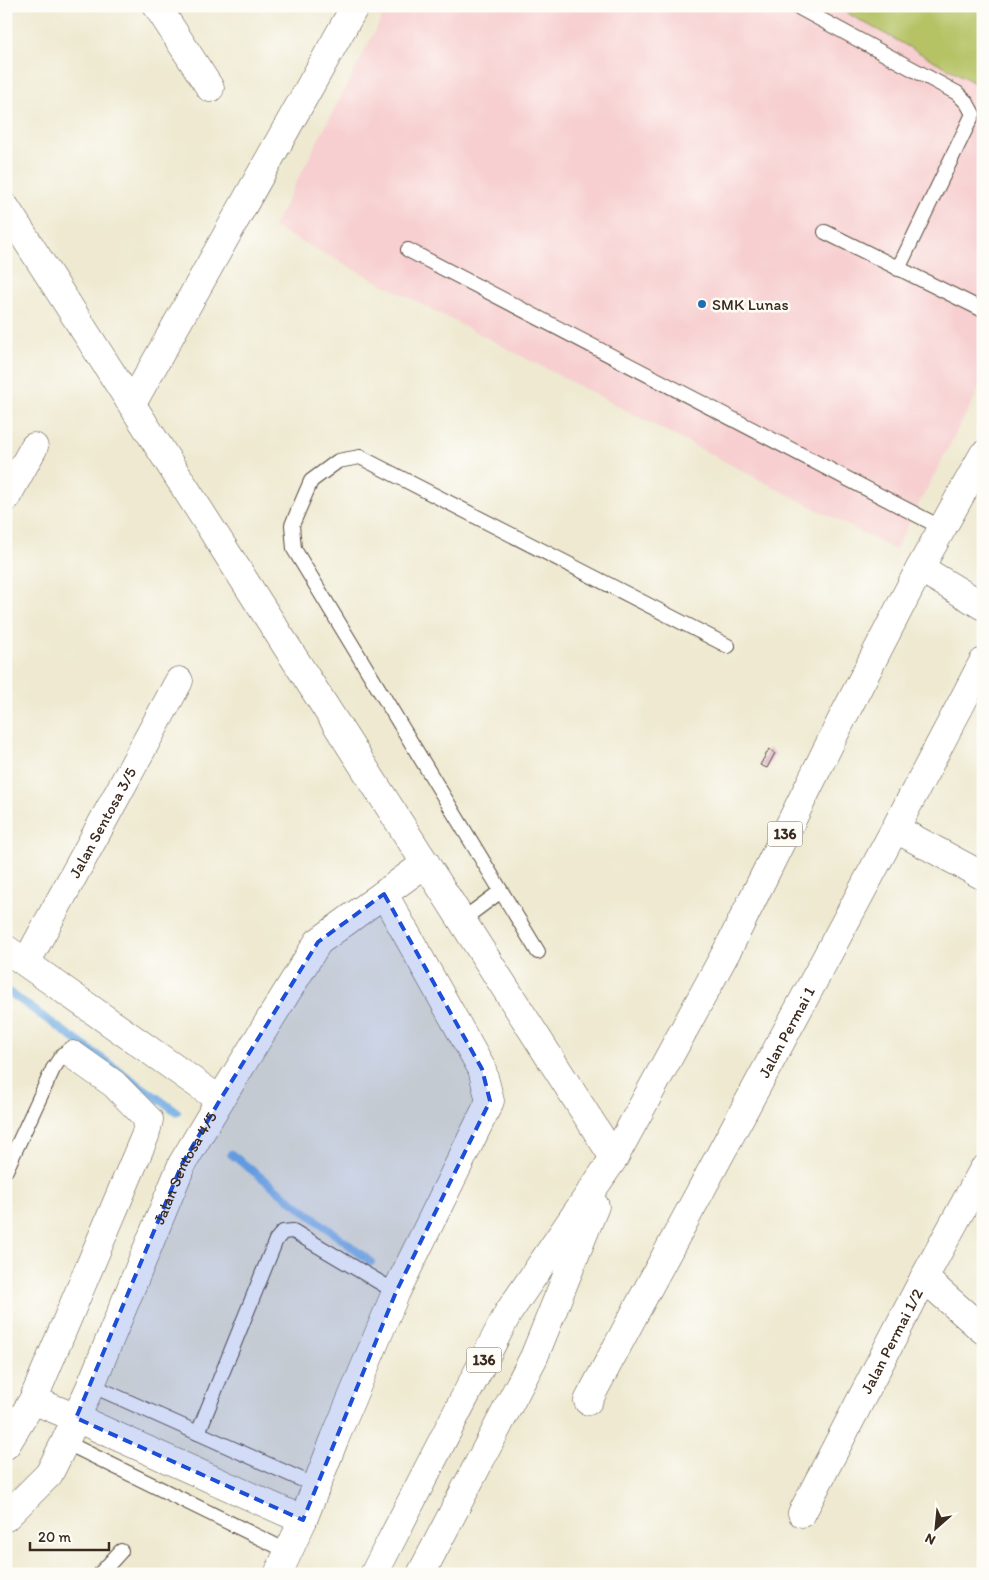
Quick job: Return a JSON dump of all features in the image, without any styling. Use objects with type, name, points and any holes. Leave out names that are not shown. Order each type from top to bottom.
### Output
[{"type":"street","points":[[157,6],[210,88]]},
{"type":"street","points":[[132,404],[355,6]]},
{"type":"street","points":[[6,208],[614,1158]]},
{"type":"street","points":[[6,498],[34,447]]},
{"type":"street","name":"136","points":[[374,1574],[508,1313],[614,1158],[729,947],[920,568],[983,455]]},
{"type":"street","points":[[920,568],[983,606]]},
{"type":"street","name":"Jalan Permai 1","points":[[588,1401],[685,1217],[896,829],[983,662]]},
{"type":"street","name":"Jalan Sentosa 3/5","points":[[16,956],[179,681]]},
{"type":"street","points":[[896,829],[983,876]]},
{"type":"street","name":"Jalan Sentosa 4/5","points":[[6,1517],[48,1474],[91,1385],[182,1164],[318,942],[426,863]]},
{"type":"street","points":[[284,1563],[396,1292],[490,1100],[482,1069],[384,894]]},
{"type":"street","points":[[16,956],[220,1100]]},
{"type":"street","points":[[6,1445],[33,1400],[146,1136],[149,1120],[114,1084],[73,1055]]},
{"type":"street","name":"136","points":[[421,1574],[534,1357],[614,1158]]},
{"type":"street","name":"Jalan Permai 1/2","points":[[802,1513],[924,1278],[983,1170]]},
{"type":"street","points":[[924,1278],[983,1330]]},
{"type":"street","points":[[33,1400],[303,1520]]},
{"type":"lane","points":[[796,6],[957,93],[967,103],[973,114],[898,268]]},
{"type":"lane","points":[[825,232],[983,310]]},
{"type":"lane","points":[[408,250],[942,528]]},
{"type":"lane","points":[[538,952],[294,549],[292,525],[311,481],[338,461],[360,457],[728,646]]},
{"type":"lane","points":[[462,920],[501,891]]},
{"type":"lane","points":[[6,1170],[53,1069],[63,1054],[73,1055]]},
{"type":"lane","points":[[198,1433],[276,1240],[284,1232],[293,1231],[396,1292]]},
{"type":"lane","points":[[91,1385],[316,1486]]},
{"type":"lane","points":[[65,1442],[284,1563]]},
{"type":"lane","points":[[100,1574],[121,1551]]},
{"type":"highlighted area","points":[[384,894],[482,1069],[490,1101],[396,1292],[303,1520],[76,1418],[182,1164],[318,942]]},
{"type":"shaded area","name":"SMK Lunas","points":[[388,6],[983,6],[983,381],[895,550],[273,227]]},
{"type":"green space","points":[[834,6],[983,6],[983,86],[982,87]]},
{"type":"building","points":[[769,749],[775,753],[767,768],[760,765]]},
{"type":"waterway","points":[[6,990],[177,1112]]},
{"type":"waterway","points":[[231,1154],[371,1262]]},
{"type":"place","name":"SMK Lunas","points":[[702,304]]}]
